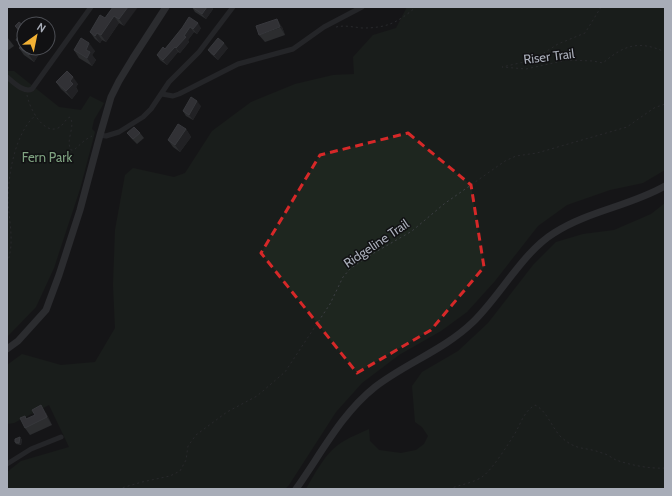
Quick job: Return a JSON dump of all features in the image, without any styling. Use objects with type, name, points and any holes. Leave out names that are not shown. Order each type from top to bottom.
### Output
[{"type":"street","points":[[7,77],[26,91],[32,89],[91,7]]},
{"type":"street","points":[[7,350],[18,341],[46,310],[60,275],[80,210],[111,97],[119,80],[166,7]]},
{"type":"street","points":[[100,135],[106,136],[119,132],[143,117],[151,109],[169,82],[210,39],[233,7]]},
{"type":"street","points":[[162,94],[173,96],[179,94],[238,64],[252,59],[284,52],[299,46],[324,27],[362,7]]},
{"type":"street","points":[[296,489],[340,423],[362,398],[390,376],[434,351],[463,332],[488,307],[542,242],[552,234],[577,221],[630,202],[665,186]]},
{"type":"street","points":[[7,464],[31,450],[61,437]]},
{"type":"path","points":[[335,28],[377,27],[389,25],[405,16],[416,7]]},
{"type":"path","name":"Riser Trail","points":[[600,7],[585,33],[558,44],[539,56],[524,62],[502,67],[526,69],[567,60],[603,63],[617,52],[628,47],[641,45],[654,47],[665,52]]},
{"type":"path","points":[[26,91],[28,102],[37,118],[43,125],[51,129],[58,128],[67,118],[70,117],[72,121],[69,148],[71,150],[74,150],[85,140],[94,135],[100,135]]},
{"type":"path","name":"Ridgeline Trail","points":[[118,489],[170,476],[180,470],[186,460],[188,446],[200,432],[227,412],[257,396],[285,372],[330,304],[343,277],[350,269],[367,257],[412,231],[444,204],[505,161],[516,156],[537,154],[627,127],[654,108],[665,104]]},
{"type":"path","points":[[7,263],[9,259],[11,238],[8,184],[13,160],[21,137],[29,120],[36,115]]},
{"type":"path","points":[[450,489],[482,477],[507,446],[515,434],[524,414],[535,405],[540,408],[555,430],[572,445],[602,453],[630,464],[665,468]]},
{"type":"highlighted area","points":[[408,133],[471,185],[484,267],[431,330],[357,373],[261,253],[320,155]]},
{"type":"green space","points":[[407,7],[665,7],[665,170],[643,183],[610,190],[567,205],[538,226],[495,281],[467,312],[441,331],[399,355],[362,383],[336,412],[285,489],[7,489],[7,472],[21,461],[69,447],[49,405],[14,423],[7,424],[7,365],[22,354],[61,365],[95,362],[115,328],[113,285],[115,230],[125,175],[133,168],[174,177],[185,173],[212,131],[251,102],[295,84],[333,75],[354,74],[353,57],[373,35],[396,28]]},
{"type":"green space","name":"Fern Park","points":[[7,71],[14,71],[59,107],[81,110],[90,96],[104,103],[94,120],[92,129],[95,132],[80,189],[54,268],[36,307],[7,337]]},
{"type":"green space","points":[[665,203],[665,489],[306,489],[322,462],[332,450],[347,439],[369,429],[370,441],[379,450],[401,453],[416,450],[424,444],[428,436],[422,427],[415,422],[412,386],[422,372],[458,351],[488,323],[533,265],[556,242],[583,234],[614,230],[651,214]]},
{"type":"building","points":[[113,7],[128,7],[119,19],[114,16],[101,35],[97,33],[95,36],[90,32],[100,15],[105,18]]},
{"type":"building","points":[[192,7],[207,7],[202,14]]},
{"type":"building","points":[[189,17],[198,23],[193,29],[190,27],[184,36],[186,37],[163,60],[157,55],[163,47],[165,49]]},
{"type":"building","points":[[277,19],[280,27],[259,35],[256,26]]},
{"type":"building","points":[[81,38],[89,43],[86,50],[90,52],[87,58],[74,50]]},
{"type":"building","points":[[218,38],[224,43],[214,55],[208,50]]},
{"type":"building","points":[[67,71],[73,77],[70,81],[73,84],[66,91],[56,82]]},
{"type":"building","points":[[191,97],[197,101],[189,115],[183,111]]},
{"type":"building","points":[[178,124],[186,129],[175,145],[168,140]]},
{"type":"building","points":[[134,127],[140,133],[133,139],[127,133]]},
{"type":"building","points":[[41,405],[47,417],[25,428],[20,418],[25,416],[26,419],[35,415],[32,410]]},
{"type":"building","points":[[20,437],[19,443],[15,442],[15,439]]}]
